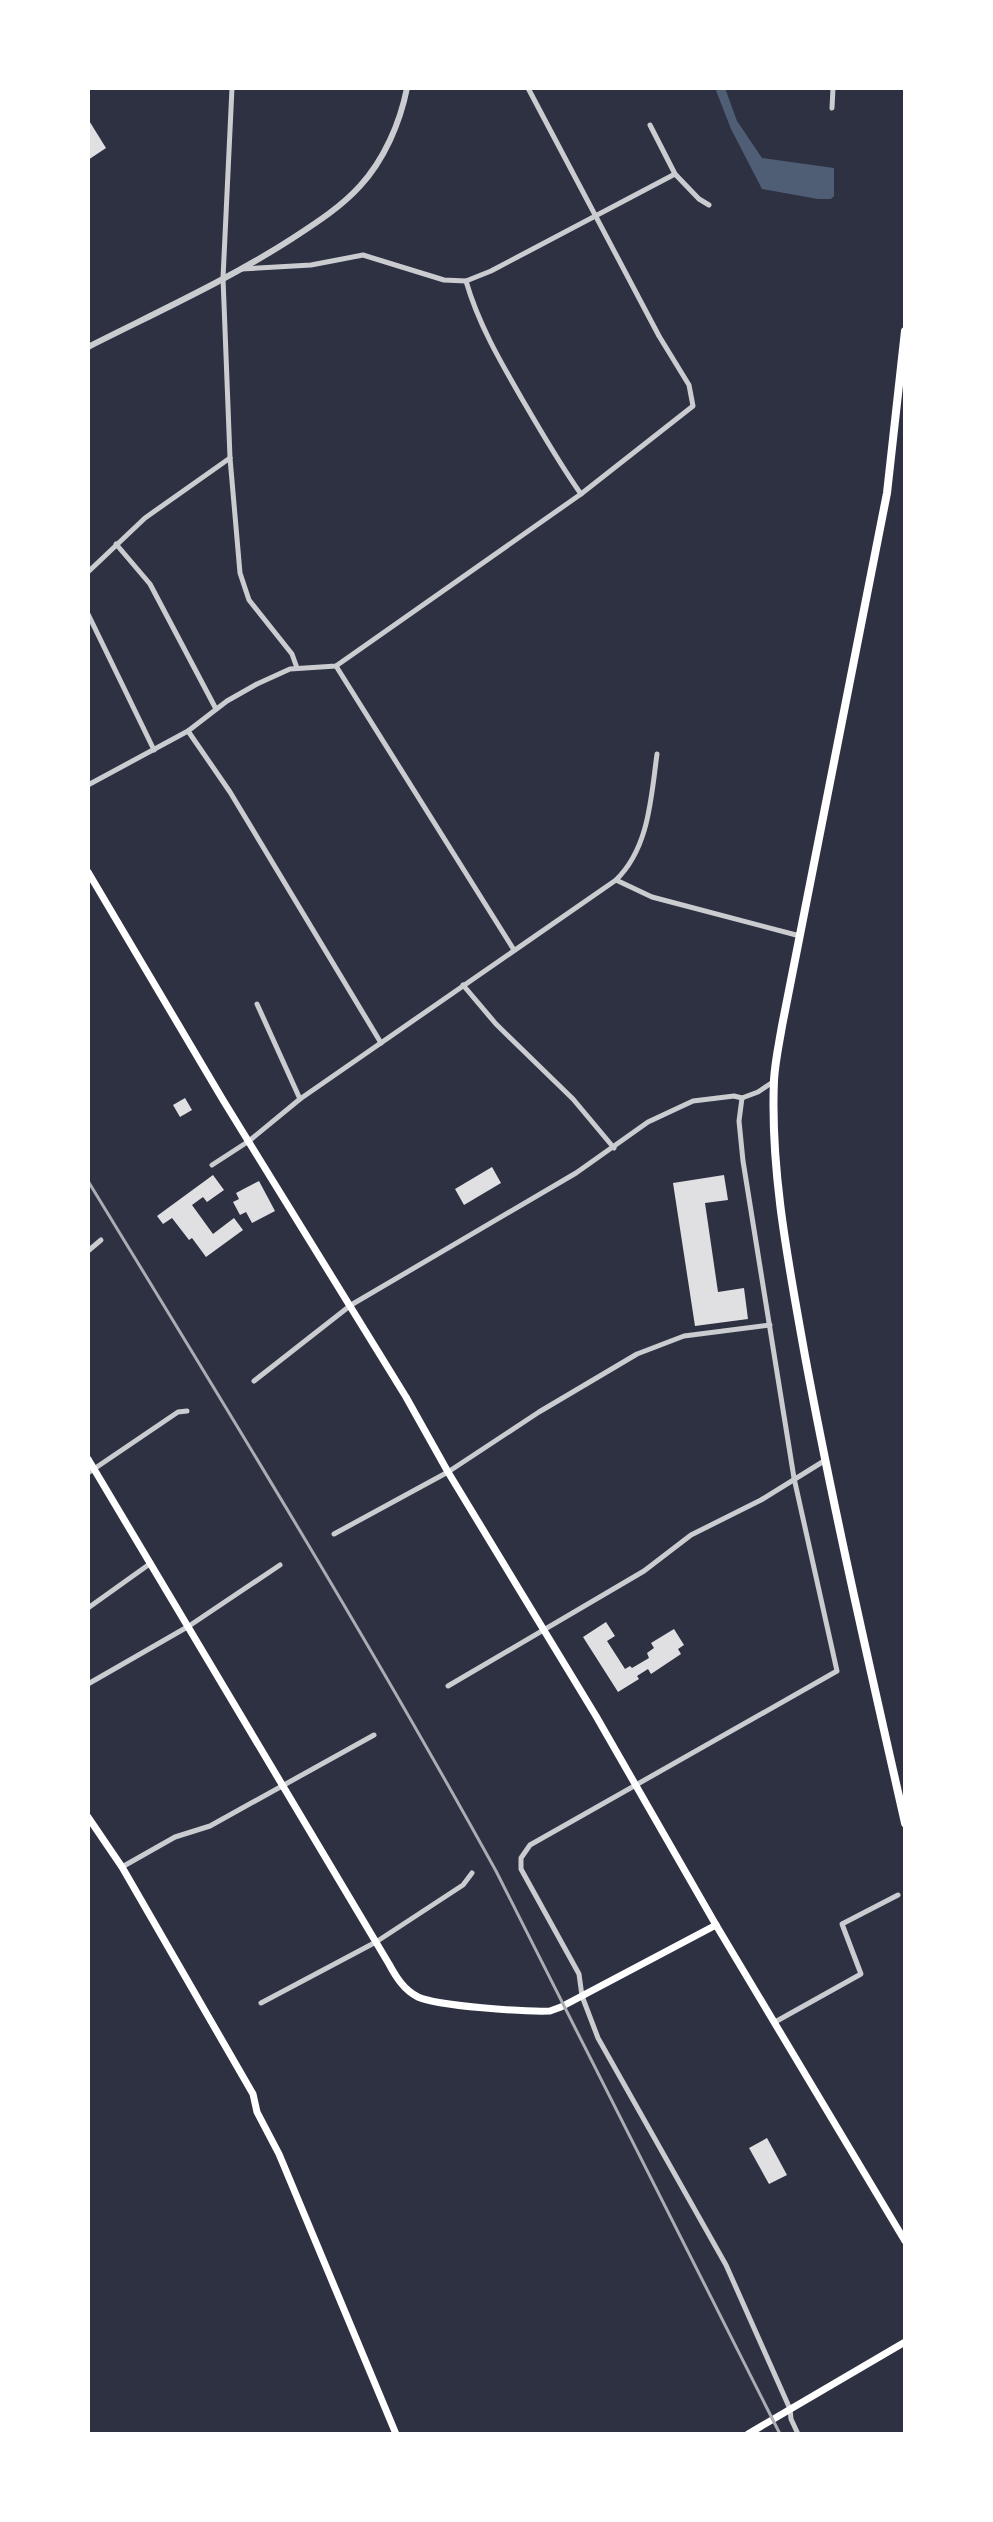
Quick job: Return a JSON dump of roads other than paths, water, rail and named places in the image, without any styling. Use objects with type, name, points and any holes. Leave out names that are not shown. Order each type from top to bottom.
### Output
[{"type":"highway","points":[[905,331],[887,493],[774,1081],[776,1163],[824,1461],[905,1823]]},
{"type":"main road","points":[[88,872],[351,1305],[905,2241]]},
{"type":"main road","points":[[88,1459],[91,1471],[152,1563],[399,1981],[411,1992],[425,1999],[543,2011],[561,2007],[716,1925]]},
{"type":"main road","points":[[88,1817],[122,1867],[253,2094],[257,2112],[279,2154],[396,2434]]},
{"type":"main road","points":[[748,2434],[905,2342]]},
{"type":"street","points":[[232,88],[223,278],[230,458],[241,580],[253,605],[292,654],[297,668]]},
{"type":"street","points":[[88,347],[240,269],[306,229],[360,186],[389,142],[407,88]]},
{"type":"street","points":[[88,785],[188,731],[216,709],[286,670],[336,666],[581,494],[693,406],[689,385],[659,336],[528,88]]},
{"type":"street","points":[[832,108],[833,88]]},
{"type":"street","points":[[650,125],[675,174],[709,205]]},
{"type":"street","points":[[240,269],[311,265],[363,255],[421,275],[466,281],[491,271],[675,174]]},
{"type":"street","points":[[466,281],[485,332],[500,360],[546,441],[581,494]]},
{"type":"street","points":[[88,572],[145,518],[230,458]]},
{"type":"street","points":[[116,544],[150,584],[216,709]]},
{"type":"street","points":[[89,616],[154,750]]},
{"type":"street","points":[[336,666],[514,950]]},
{"type":"street","points":[[188,731],[238,805],[381,1043]]},
{"type":"street","points":[[212,1165],[249,1141],[300,1099],[616,880],[632,860],[644,832],[657,754]]},
{"type":"street","points":[[616,880],[652,897],[800,936]]},
{"type":"street","points":[[463,985],[496,1024],[573,1099],[614,1148]]},
{"type":"street","points":[[257,1004],[300,1099]]},
{"type":"street","points":[[254,1381],[351,1305],[497,1221],[614,1148],[648,1122],[693,1101],[734,1096],[742,1098],[774,1081]]},
{"type":"street","points":[[742,1098],[739,1121],[743,1161],[794,1478],[837,1671],[530,1845],[521,1858],[521,1869],[579,1974],[582,1996],[598,2038],[726,2265],[790,2409],[798,2434]]},
{"type":"street","points":[[88,1251],[101,1240]]},
{"type":"street","points":[[334,1534],[448,1472],[539,1412],[646,1350],[684,1336],[770,1325]]},
{"type":"street","points":[[91,1471],[178,1412],[187,1411]]},
{"type":"street","points":[[448,1686],[644,1571],[691,1535],[761,1500],[824,1461]]},
{"type":"street","points":[[88,1608],[152,1563]]},
{"type":"street","points":[[88,1684],[189,1626],[280,1565]]},
{"type":"street","points":[[122,1867],[175,1837],[210,1826],[374,1735]]},
{"type":"street","points":[[261,2003],[376,1942],[463,1885],[472,1873]]},
{"type":"street","points":[[775,2022],[861,1974],[842,1924],[898,1895]]},
{"type":"water","points":[[715,88],[725,88],[737,121],[762,158],[834,168],[834,196],[818,199],[762,189],[731,129]]},
{"type":"railway","points":[[88,1181],[347,1610],[496,1871],[780,2434]]}]
